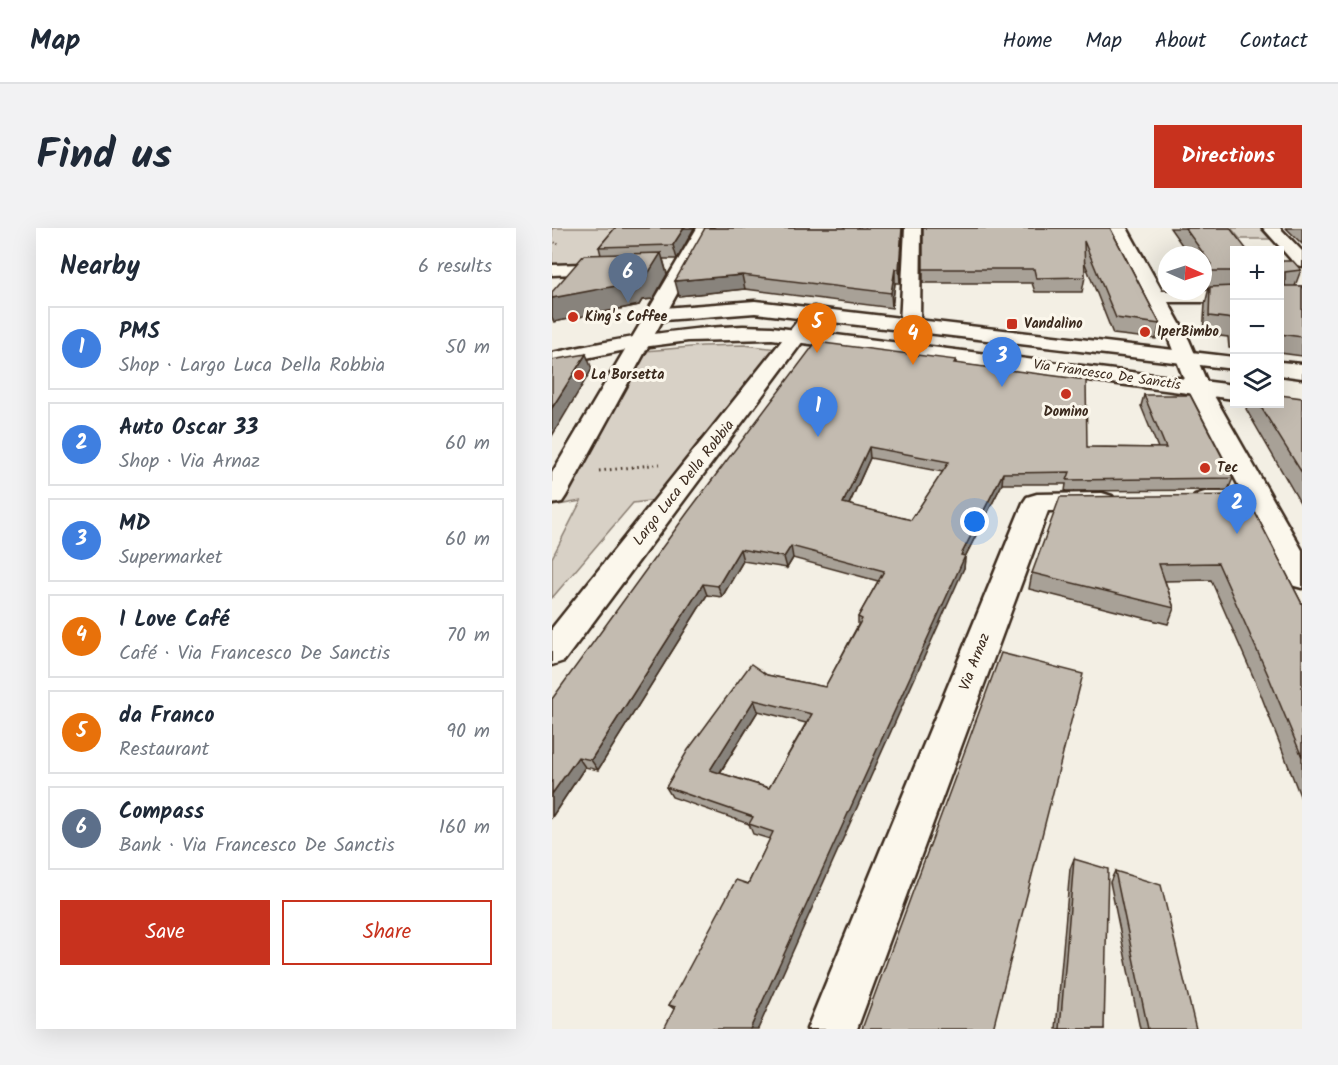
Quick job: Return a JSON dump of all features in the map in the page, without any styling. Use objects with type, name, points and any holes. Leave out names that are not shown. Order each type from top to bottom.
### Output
[{"type":"street","points":[[552,496],[644,325],[705,228]]},
{"type":"street","points":[[910,324],[913,228]]},
{"type":"street","points":[[1119,228],[1186,357],[1197,387],[1302,577]]},
{"type":"street","points":[[1271,228],[1302,261]]},
{"type":"street","points":[[662,267],[683,266]]},
{"type":"street","points":[[552,270],[628,268]]},
{"type":"street","points":[[1156,297],[1230,296]]},
{"type":"street","name":"Via Francesco De Sanctis","points":[[552,359],[644,325],[755,307],[1230,362]]},
{"type":"street","name":"Largo Luca Della Robbia","points":[[552,652],[814,313]]},
{"type":"street","name":"Via Francesco De Sanctis","points":[[644,325],[728,332],[798,334],[1230,391]]},
{"type":"street","points":[[1284,369],[1302,371]]},
{"type":"street","points":[[1179,501],[1260,500]]},
{"type":"street","name":"Via Arnaz","points":[[832,1029],[1037,503],[1132,502]]},
{"type":"path","points":[[565,475],[703,459]]},
{"type":"shaded area","points":[[552,228],[626,228],[593,269],[552,270]]},
{"type":"shaded area","points":[[1231,228],[1260,228],[1270,239],[1240,239]]},
{"type":"shaded area","points":[[744,345],[786,350],[673,498],[633,503],[552,598],[552,558],[581,501],[552,506],[552,496],[634,352]]},
{"type":"building","points":[[615,228],[684,228],[673,245],[599,247]]},
{"type":"building","points":[[705,228],[902,228],[899,269],[895,269],[891,293],[742,275],[675,281]]},
{"type":"building","points":[[923,228],[1110,228],[1160,324],[1116,318],[1084,241],[1085,277],[1036,278],[1034,269],[923,269]]},
{"type":"building","points":[[1185,228],[1230,228],[1244,246],[1230,246],[1230,271],[1212,271],[1212,246],[1198,246]]},
{"type":"building","points":[[661,253],[646,277],[636,278],[632,283],[552,298],[552,292],[584,255]]},
{"type":"building","points":[[1284,261],[1293,261],[1301,270],[1285,272],[1285,286],[1302,286],[1302,337],[1284,335]]},
{"type":"building","points":[[1230,286],[1230,319],[1209,316],[1212,287]]},
{"type":"building","points":[[816,342],[1086,380],[1087,447],[1166,448],[1144,395],[1190,395],[1233,478],[1067,480],[1070,472],[1003,473],[961,555],[965,556],[750,1029],[664,1029],[675,1007],[669,1005],[736,880],[748,884],[773,832],[749,824],[753,817],[666,787],[688,750],[751,664],[767,675],[825,687],[862,619],[858,617],[884,571],[791,546],[784,557],[740,549],[718,586],[703,584],[591,760],[578,757],[552,794],[552,699],[688,512]],"holes":[[[869,447],[949,462],[911,520],[843,503]],[[754,700],[812,714],[769,788],[710,770]]]},
{"type":"building","points":[[586,354],[552,408],[552,360]]},
{"type":"building","points":[[1284,396],[1302,398],[1302,473],[1261,408],[1284,408]]},
{"type":"building","points":[[1246,495],[1302,604],[1302,757],[1218,563],[1159,564],[1174,608],[1032,573],[1060,497]]},
{"type":"building","points":[[1001,653],[1083,674],[993,1029],[862,1029]]},
{"type":"building","points":[[1074,859],[1108,869],[1104,1029],[1060,1029]]},
{"type":"building","points":[[1115,871],[1161,885],[1196,1029],[1148,1029]]},
{"type":"place","name":"Compass","points":[[628,303]]},
{"type":"place","name":"King's Coffee","points":[[573,317]]},
{"type":"place","name":"Vandalino","points":[[1012,324]]},
{"type":"place","name":"IperBimbo","points":[[1145,332]]},
{"type":"place","name":"da Franco","points":[[817,353]]},
{"type":"place","name":"I Love Café","points":[[913,365]]},
{"type":"place","name":"La Borsetta","points":[[579,375]]},
{"type":"place","name":"MD","points":[[1002,387]]},
{"type":"place","name":"Domino","points":[[1066,394]]},
{"type":"place","name":"PMS","points":[[818,437]]},
{"type":"place","name":"Tec","points":[[1205,468]]},
{"type":"place","name":"Auto Oscar 33","points":[[1237,534]]}]
